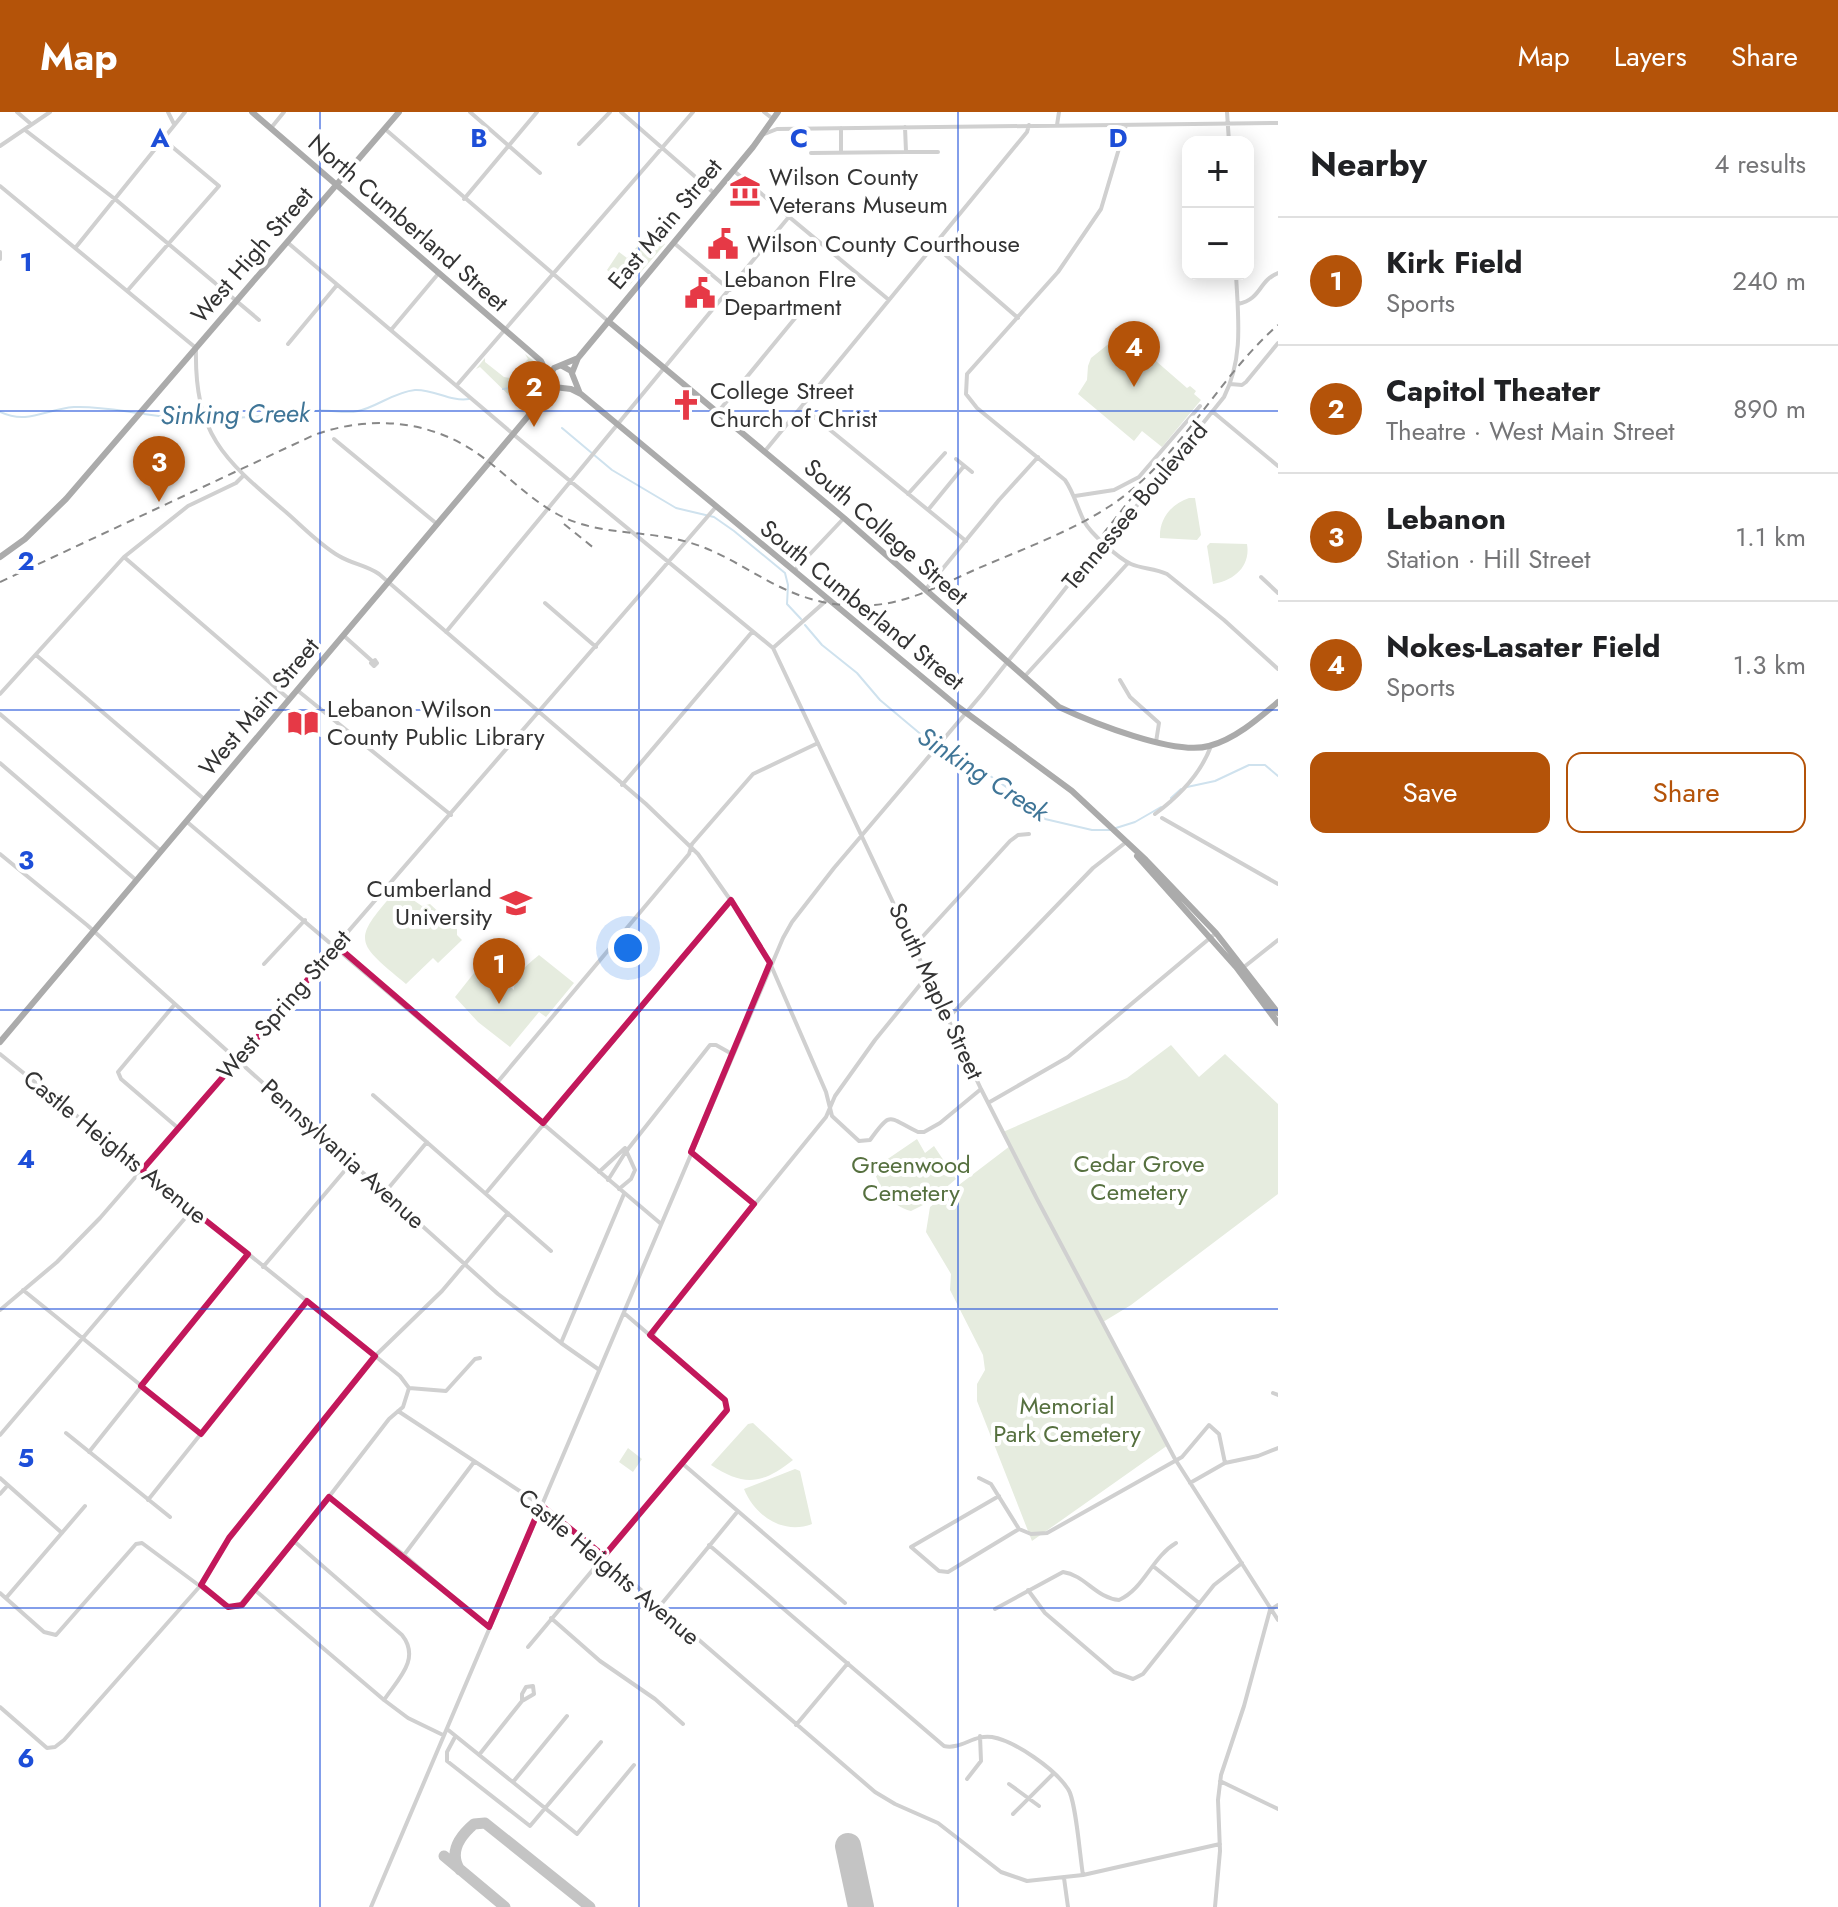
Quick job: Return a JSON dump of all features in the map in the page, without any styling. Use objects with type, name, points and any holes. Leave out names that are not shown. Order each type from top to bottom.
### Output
[{"type":"main road","name":"North Cumberland Street","points":[[252,112],[541,361],[550,379]]},
{"type":"main road","name":"West High Street","points":[[0,557],[51,515],[399,112]]},
{"type":"main road","name":"East Main Street","points":[[562,389],[571,384],[578,358],[734,171],[778,112]]},
{"type":"main road","name":"South College Street","points":[[608,321],[844,518],[1059,707],[1090,721],[1156,742],[1194,748],[1211,746]]},
{"type":"main road","name":"East Main Street","points":[[560,366],[578,358]]},
{"type":"main road","name":"North Cumberland Street","points":[[541,361],[560,366],[572,375]]},
{"type":"main road","name":"West Main Street","points":[[0,1042],[545,396],[550,379],[560,366]]},
{"type":"main road","points":[[572,375],[581,394]]},
{"type":"main road","name":"South Cumberland Street","points":[[550,379],[562,389],[581,394],[712,511],[794,571],[966,712],[1045,770],[1096,813],[1122,841],[1146,860],[1244,967],[1278,1013]]},
{"type":"main road","name":"West Main Street","points":[[545,396],[562,389]]},
{"type":"main road","points":[[1211,746],[1239,732],[1278,702]]},
{"type":"main road","name":"South Cumberland Street","points":[[1213,935],[1278,1023]]},
{"type":"street","points":[[17,112],[31,124]]},
{"type":"street","points":[[0,146],[50,112]]},
{"type":"street","points":[[168,112],[175,125]]},
{"type":"street","points":[[75,247],[185,112]]},
{"type":"street","points":[[271,128],[284,112]]},
{"type":"street","points":[[470,112],[540,173]]},
{"type":"street","points":[[464,199],[537,112]]},
{"type":"street","points":[[579,144],[610,112]]},
{"type":"street","points":[[621,112],[715,194]]},
{"type":"street","points":[[457,385],[693,112]]},
{"type":"street","points":[[764,112],[773,119]]},
{"type":"street","points":[[1057,125],[1059,112]]},
{"type":"street","points":[[1227,112],[1229,136]]},
{"type":"street","points":[[762,135],[777,129],[1278,123]]},
{"type":"street","points":[[765,451],[1027,132],[1029,125]]},
{"type":"street","points":[[1126,125],[1101,209],[1060,269],[967,374],[965,387],[973,405],[1058,473],[1075,496],[1084,521],[1106,544],[1128,563],[1167,574],[1278,669]]},
{"type":"street","points":[[905,127],[906,152]]},
{"type":"street","points":[[841,128],[841,153]]},
{"type":"street","points":[[385,129],[608,321]]},
{"type":"street","points":[[25,130],[115,199],[259,320]]},
{"type":"street","points":[[128,290],[219,186],[164,140]]},
{"type":"street","points":[[811,153],[938,152]]},
{"type":"street","points":[[734,171],[889,300]]},
{"type":"street","points":[[0,186],[196,348],[202,411],[210,434],[225,457],[243,476],[336,555],[370,567],[691,846],[731,900],[770,963],[826,1092],[832,1116],[859,1141],[864,1143],[870,1140],[889,1119],[900,1120],[918,1132],[928,1130],[981,1089]]},
{"type":"street","points":[[446,632],[788,218]]},
{"type":"street","name":"South Maple Street","points":[[287,242],[513,434],[773,648],[988,1103],[1175,1459],[1278,1620]]},
{"type":"street","points":[[674,243],[730,290]]},
{"type":"street","points":[[934,245],[1018,318]]},
{"type":"street","points":[[1238,304],[1253,299],[1267,278],[1278,273]]},
{"type":"street","points":[[391,330],[438,274]]},
{"type":"street","name":"Tennessee Boulevard","points":[[371,1907],[770,963],[792,922],[1213,412],[1230,384],[1238,354],[1236,280]]},
{"type":"street","points":[[288,344],[337,285]]},
{"type":"street","points":[[718,412],[796,317]]},
{"type":"street","points":[[1230,384],[1242,385],[1246,382],[1278,343]]},
{"type":"street","points":[[1075,496],[1114,490],[1139,477],[1200,406]]},
{"type":"street","points":[[802,407],[966,541]]},
{"type":"street","points":[[1213,412],[1278,466]]},
{"type":"street","points":[[334,439],[437,524]]},
{"type":"street","points":[[908,494],[945,453]]},
{"type":"street","points":[[925,590],[1038,457]]},
{"type":"street","points":[[956,459],[972,472]]},
{"type":"street","points":[[928,510],[964,466]]},
{"type":"street","points":[[0,694],[124,557],[188,506],[236,483],[243,476]]},
{"type":"street","name":"West Spring Street","points":[[0,1310],[72,1248],[142,1170],[712,511]]},
{"type":"street","points":[[794,571],[844,518]]},
{"type":"street","points":[[124,557],[289,699]]},
{"type":"street","points":[[1024,677],[1128,563]]},
{"type":"street","points":[[1261,577],[1278,593]]},
{"type":"street","points":[[773,648],[828,599]]},
{"type":"street","points":[[545,603],[596,647]]},
{"type":"street","points":[[622,785],[752,632]]},
{"type":"street","points":[[343,635],[372,661]]},
{"type":"street","points":[[35,654],[204,799]]},
{"type":"street","points":[[1120,680],[1130,697],[1159,723],[1156,742]]},
{"type":"street","points":[[297,690],[451,815]]},
{"type":"street","points":[[0,714],[161,851]]},
{"type":"street","points":[[496,1084],[753,774],[818,743]]},
{"type":"street","points":[[1155,814],[1169,804],[1194,776],[1211,746]]},
{"type":"street","points":[[0,763],[136,880]]},
{"type":"street","points":[[1162,818],[1278,884]]},
{"type":"street","points":[[186,821],[660,1223]]},
{"type":"street","points":[[914,946],[1010,841],[1018,835],[1029,834]]},
{"type":"street","points":[[948,1018],[1122,841]]},
{"type":"street","name":"Pennsylvania Avenue","points":[[0,854],[93,931],[465,1264],[561,1343],[598,1369]]},
{"type":"street","points":[[486,1193],[731,900]]},
{"type":"street","points":[[264,964],[305,920]]},
{"type":"street","points":[[988,1103],[1068,1057],[1213,935]]},
{"type":"street","points":[[1244,967],[1278,940]]},
{"type":"street","points":[[652,1337],[660,1321],[831,1110],[835,1096],[875,1040],[928,975]]},
{"type":"street","points":[[175,1004],[118,1072],[121,1079],[178,1128]]},
{"type":"street","points":[[608,1180],[626,1150],[710,1045],[732,1054]]},
{"type":"street","name":"Castle Heights Avenue","points":[[0,1054],[400,1376],[409,1388]]},
{"type":"street","points":[[373,1095],[551,1251]]},
{"type":"street","points":[[386,1191],[427,1142]]},
{"type":"street","points":[[598,1172],[626,1150]]},
{"type":"street","points":[[619,1189],[634,1172],[626,1150]]},
{"type":"street","points":[[691,1152],[754,1204]]},
{"type":"street","points":[[263,1267],[352,1161]]},
{"type":"street","points":[[561,1343],[624,1193]]},
{"type":"street","points":[[0,1435],[192,1210]]},
{"type":"street","points":[[0,1707],[51,1749],[64,1740],[201,1585],[229,1538],[375,1356],[442,1291],[508,1213]]},
{"type":"street","points":[[89,1452],[248,1254]]},
{"type":"street","points":[[23,1290],[201,1434]]},
{"type":"street","points":[[148,1500],[307,1301]]},
{"type":"street","points":[[528,1647],[723,1416],[727,1405],[624,1312]]},
{"type":"street","points":[[0,1593],[44,1632],[56,1635],[139,1543],[150,1546],[194,1583],[232,1608],[244,1603],[406,1402],[409,1388],[446,1391],[475,1359],[480,1358]]},
{"type":"street","name":"Castle Heights Avenue","points":[[398,1411],[541,1505],[875,1792],[938,1823],[995,1869],[1027,1881],[1064,1878],[1220,1844]]},
{"type":"street","points":[[979,1478],[991,1484],[1019,1529],[1031,1534],[1047,1533],[1182,1457],[1209,1425],[1219,1434],[1225,1463]]},
{"type":"street","points":[[66,1433],[170,1517]]},
{"type":"street","points":[[1190,1483],[1225,1463],[1278,1448]]},
{"type":"street","points":[[404,1555],[474,1462]]},
{"type":"street","points":[[683,1464],[845,1603]]},
{"type":"street","points":[[0,1478],[62,1533]]},
{"type":"street","points":[[0,1494],[8,1485]]},
{"type":"street","points":[[999,1496],[911,1547],[939,1571],[948,1572],[1019,1529]]},
{"type":"street","points":[[329,1497],[489,1627]]},
{"type":"street","points":[[6,1598],[85,1506]]},
{"type":"street","points":[[659,1607],[738,1511]]},
{"type":"street","points":[[294,1542],[398,1631],[409,1645],[411,1654],[406,1668],[384,1700]]},
{"type":"street","points":[[995,1609],[1059,1573],[1068,1573],[1104,1597],[1119,1600],[1131,1592],[1165,1551],[1176,1543]]},
{"type":"street","points":[[709,1545],[935,1738],[950,1747],[980,1736],[996,1738],[1020,1747],[1053,1774],[1070,1792],[1083,1875]]},
{"type":"street","points":[[1028,1590],[1045,1613],[1114,1672],[1133,1679],[1143,1674],[1226,1574],[1242,1563]]},
{"type":"street","points":[[1153,1566],[1199,1603]]},
{"type":"street","points":[[255,1591],[384,1700],[408,1718],[443,1735]]},
{"type":"street","points":[[1215,1907],[1220,1844],[1220,1781],[1224,1760],[1247,1696],[1270,1610],[1278,1605]]},
{"type":"street","points":[[551,1618],[600,1661],[655,1699],[683,1724]]},
{"type":"street","points":[[796,1725],[848,1663]]},
{"type":"street","points":[[479,1755],[522,1701]]},
{"type":"street","points":[[513,1782],[567,1716]]},
{"type":"street","points":[[447,1729],[577,1834],[634,1765]]},
{"type":"street","points":[[456,1736],[447,1752],[447,1761],[525,1824],[532,1825],[601,1742]]},
{"type":"street","points":[[967,1779],[981,1761],[980,1736]]},
{"type":"street","points":[[1013,1814],[1053,1774]]},
{"type":"street","points":[[1220,1781],[1278,1809]]},
{"type":"street","points":[[1009,1784],[1039,1806]]},
{"type":"street","points":[[1064,1878],[1068,1907]]},
{"type":"highlighted area","points":[[731,900],[770,963],[691,1152],[754,1204],[650,1335],[725,1400],[727,1410],[604,1556],[541,1505],[489,1627],[329,1497],[242,1605],[228,1607],[201,1585],[229,1538],[375,1356],[307,1301],[201,1434],[141,1386],[248,1254],[142,1170],[337,946],[543,1123]]},
{"type":"green space","points":[[650,232],[665,244],[628,287],[607,270],[619,252],[627,258]]},
{"type":"green space","points":[[1118,328],[1187,388],[1190,386],[1196,391],[1194,394],[1201,400],[1162,447],[1142,431],[1134,441],[1078,394],[1087,380],[1091,358],[1111,342],[1108,340]]},
{"type":"green space","points":[[525,354],[536,363],[525,377],[521,375],[515,383],[522,393],[515,401],[480,367],[476,369],[485,358],[485,362],[510,378],[514,374],[512,372],[516,372],[528,359]]},
{"type":"green space","points":[[1189,498],[1195,498],[1201,535],[1197,540],[1160,538],[1167,513]]},
{"type":"green space","points":[[1210,543],[1247,544],[1248,552],[1239,572],[1213,584],[1207,546]]},
{"type":"green space","points":[[397,889],[422,906],[430,904],[457,929],[457,935],[462,940],[438,963],[433,958],[406,984],[376,958],[365,940],[372,920]]},
{"type":"green space","points":[[539,955],[574,983],[546,1017],[539,1012],[510,1047],[478,1022],[455,997],[478,968],[488,967],[514,990],[519,975]]},
{"type":"green space","points":[[1171,1045],[1199,1077],[1225,1054],[1278,1104],[1278,1194],[1131,1305],[1103,1322],[1168,1445],[1032,1541],[977,1401],[977,1384],[985,1370],[983,1355],[950,1290],[951,1274],[926,1232],[930,1207],[1010,1146],[1003,1132],[1127,1078]]},
{"type":"green space","name":"Greenwood Cemetery","points":[[917,1139],[925,1153],[934,1146],[956,1179],[929,1202],[911,1211],[887,1195],[873,1169]]},
{"type":"green space","points":[[753,1423],[793,1460],[772,1474],[753,1480],[734,1477],[711,1465],[748,1424]]},
{"type":"green space","points":[[628,1448],[642,1459],[633,1472],[619,1462]]},
{"type":"green space","points":[[795,1469],[800,1471],[812,1524],[801,1527],[771,1521],[755,1507],[744,1489]]},
{"type":"waterway","name":"Sinking Creek","points":[[503,389],[510,388],[520,393]]},
{"type":"waterway","name":"Sinking Creek","points":[[144,414],[208,419],[320,411],[353,412],[415,390],[469,399]]},
{"type":"waterway","name":"Sinking Creek","points":[[0,412],[28,417],[82,407],[138,413]]},
{"type":"waterway","name":"Sinking Creek","points":[[562,428],[612,470],[676,508],[714,517],[734,531],[785,573],[787,604],[801,619]]},
{"type":"waterway","name":"Sinking Creek","points":[[805,625],[822,645],[857,673],[880,700],[942,752],[980,769],[1021,797],[1045,819],[1092,830],[1110,830]]},
{"type":"waterway","name":"Sinking Creek","points":[[1187,787],[1215,781],[1249,765],[1265,765],[1278,776]]},
{"type":"waterway","name":"Sinking Creek","points":[[1171,798],[1181,789]]},
{"type":"waterway","name":"Sinking Creek","points":[[1116,828],[1135,822],[1161,807]]},
{"type":"taxiway","points":[[460,1870],[455,1857],[460,1839],[474,1824],[485,1823],[590,1907]]},
{"type":"taxiway","points":[[444,1856],[505,1907]]},
{"type":"runway","points":[[848,1846],[861,1907]]},
{"type":"railway","points":[[0,582],[314,435],[336,428],[380,423],[424,429],[466,446],[538,502],[573,521],[606,530],[691,543],[795,594],[820,601],[856,606],[896,602],[1046,540],[1110,506],[1157,466],[1235,370],[1278,325]]},
{"type":"railway","points":[[1103,534],[1133,496]]},
{"type":"railway","points":[[564,524],[595,549]]},
{"type":"place","name":"Wilson County Veterans Museum","points":[[745,191]]},
{"type":"place","name":"Wilson County Courthouse","points":[[723,244]]},
{"type":"place","name":"Lebanon FIre Department","points":[[700,293]]},
{"type":"place","name":"Nokes-Lasater Field","points":[[1134,387]]},
{"type":"place","name":"College Street Church of Christ","points":[[686,405]]},
{"type":"place","name":"Capitol Theater","points":[[534,427]]},
{"type":"place","name":"Lebanon","points":[[159,502]]},
{"type":"place","name":"Lebanon Wilson County Public Library","points":[[303,723]]},
{"type":"place","name":"Cumberland University","points":[[516,903]]},
{"type":"place","name":"Kirk Field","points":[[499,1004]]},
{"type":"park label","name":"Cedar Grove Cemetery","points":[[1139,1178]]},
{"type":"park label","name":"Memorial Park Cemetery","points":[[1067,1420]]}]
